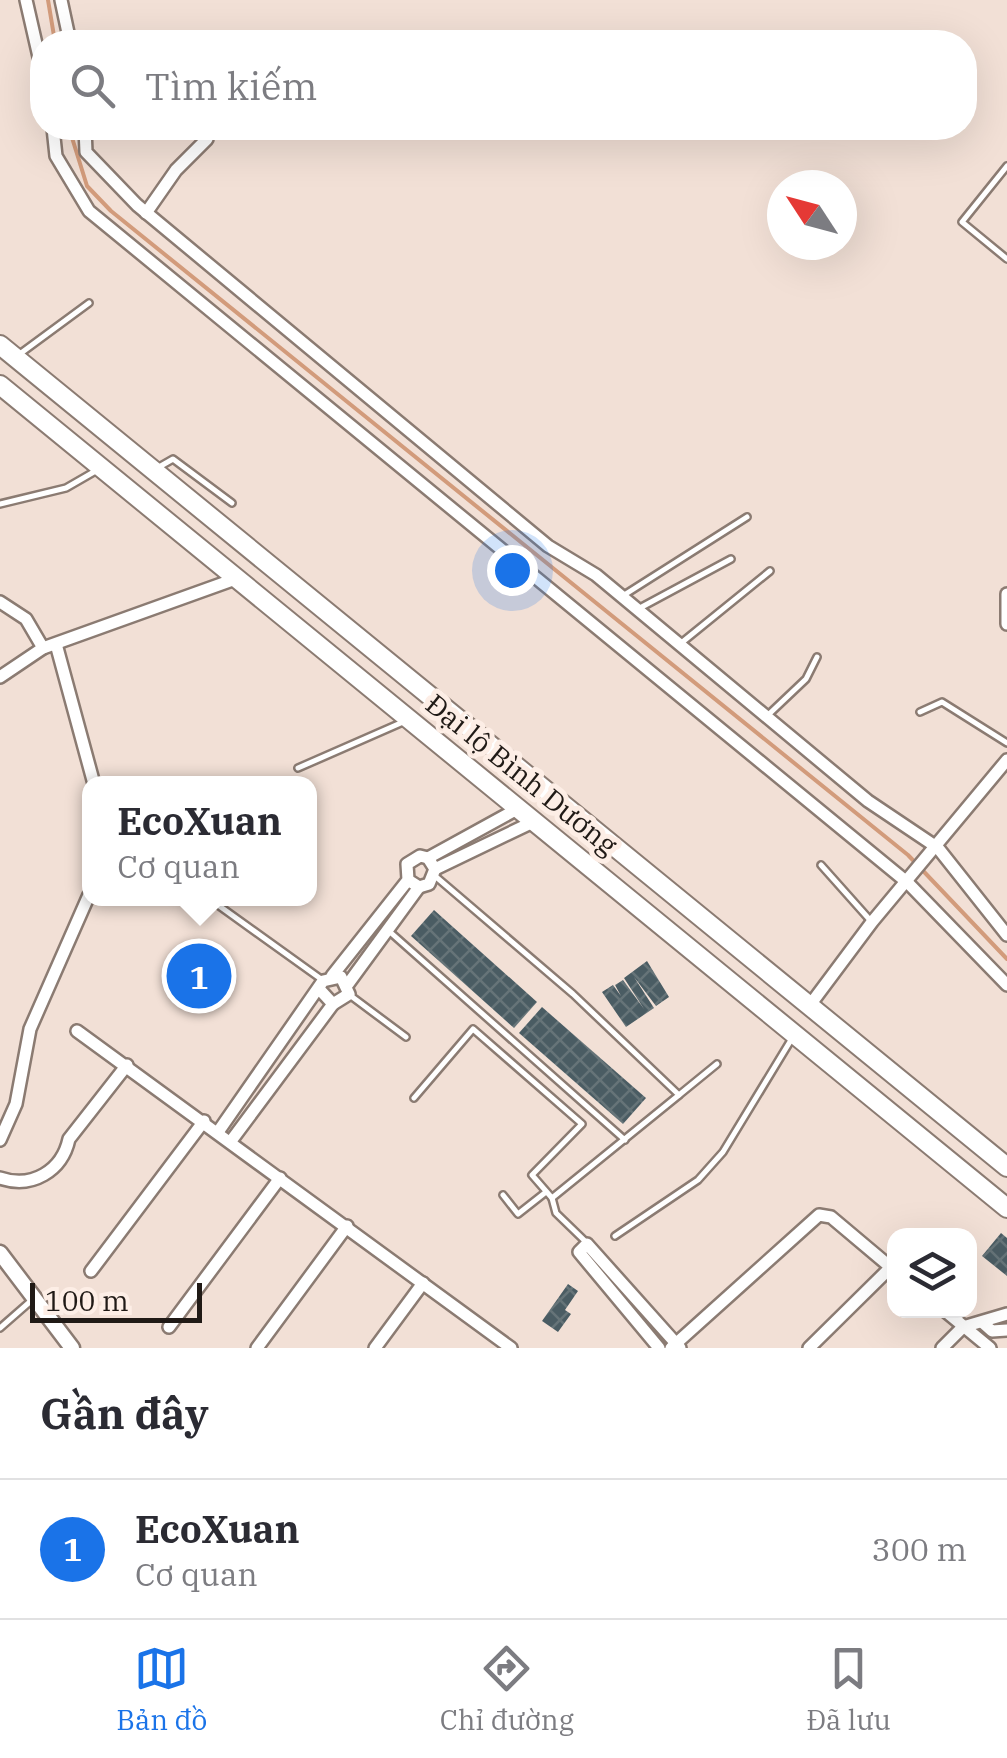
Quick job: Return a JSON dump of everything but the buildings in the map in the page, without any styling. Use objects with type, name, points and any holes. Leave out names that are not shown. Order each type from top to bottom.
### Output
[{"type":"highway","name":"Đại lộ Bình Dương","points":[[7,351],[1007,1167]]},
{"type":"highway","name":"Đại lộ Bình Dương","points":[[0,385],[1007,1208]]},
{"type":"highway","points":[[519,808],[538,784]]},
{"type":"highway","points":[[535,821],[554,796]]},
{"type":"highway","points":[[795,1033],[810,1005]]},
{"type":"street","points":[[26,0],[33,30]]},
{"type":"street","points":[[61,0],[67,30]]},
{"type":"street","points":[[54,140],[56,156],[89,212],[908,883],[1007,985]]},
{"type":"street","points":[[86,140],[86,152],[146,214],[548,546],[596,575],[764,718],[934,851],[1007,935]]},
{"type":"street","points":[[146,214],[176,170],[207,140]]},
{"type":"street","points":[[0,677],[50,646],[238,578]]},
{"type":"street","points":[[1007,594],[1007,624]]},
{"type":"street","points":[[0,602],[26,619],[50,646],[91,776]]},
{"type":"street","points":[[810,1005],[872,922],[1002,776],[1007,760]]},
{"type":"street","points":[[218,1132],[325,982],[413,883],[519,808]]},
{"type":"street","points":[[432,868],[535,821]]},
{"type":"street","points":[[231,1141],[348,989],[388,930],[413,883],[406,864],[420,856],[432,868]]},
{"type":"street","points":[[0,1140],[16,1104],[30,1029],[84,906]]},
{"type":"street","points":[[325,982],[342,977],[348,989]]},
{"type":"street","points":[[325,982],[333,1004]]},
{"type":"street","points":[[77,1031],[423,1283],[491,1342],[511,1348]]},
{"type":"street","points":[[0,1178],[34,1180],[49,1173],[66,1152],[69,1139],[128,1065]]},
{"type":"street","points":[[92,1271],[204,1121]]},
{"type":"street","points":[[169,1327],[280,1178]]},
{"type":"street","points":[[659,1348],[579,1252],[587,1244],[675,1347],[819,1215],[831,1217],[887,1263]]},
{"type":"street","points":[[256,1348],[347,1226]]},
{"type":"street","points":[[0,1253],[72,1348]]},
{"type":"street","points":[[808,1348],[887,1274]]},
{"type":"street","points":[[376,1348],[423,1283]]},
{"type":"street","points":[[942,1348],[963,1327],[983,1324],[991,1315],[1007,1314]]},
{"type":"street","points":[[953,1318],[990,1348]]},
{"type":"street","points":[[983,1324],[992,1331],[1007,1330]]},
{"type":"lane","points":[[1007,166],[962,222],[1007,259]]},
{"type":"lane","points":[[7,351],[89,303]]},
{"type":"lane","points":[[146,464],[160,467],[173,459],[232,504]]},
{"type":"lane","points":[[0,504],[66,488],[102,468]]},
{"type":"lane","points":[[619,598],[747,517]]},
{"type":"lane","points":[[636,610],[732,559]]},
{"type":"lane","points":[[678,646],[770,571]]},
{"type":"lane","points":[[764,718],[806,679],[817,657]]},
{"type":"lane","points":[[920,712],[942,702],[1007,743]]},
{"type":"lane","points":[[298,768],[410,718]]},
{"type":"lane","points":[[821,866],[872,922]]},
{"type":"lane","points":[[432,868],[679,1095]]},
{"type":"lane","points":[[219,906],[325,982]]},
{"type":"lane","points":[[388,930],[626,1140]]},
{"type":"lane","points":[[348,989],[406,1037]]},
{"type":"lane","points":[[414,1098],[473,1028],[582,1124],[532,1175],[552,1198],[556,1213],[587,1244]]},
{"type":"lane","points":[[616,1236],[698,1180],[722,1152],[795,1033]]},
{"type":"lane","points":[[552,1198],[717,1064]]},
{"type":"lane","points":[[503,1195],[518,1214],[546,1192]]},
{"type":"lane","points":[[0,1328],[34,1298]]},
{"type":"waterway","points":[[48,0],[53,30]]},
{"type":"waterway","points":[[73,140],[87,186],[111,211],[908,855],[1007,959]]},
{"type":"place","name":"EcoXuan","points":[[199,976]]}]
